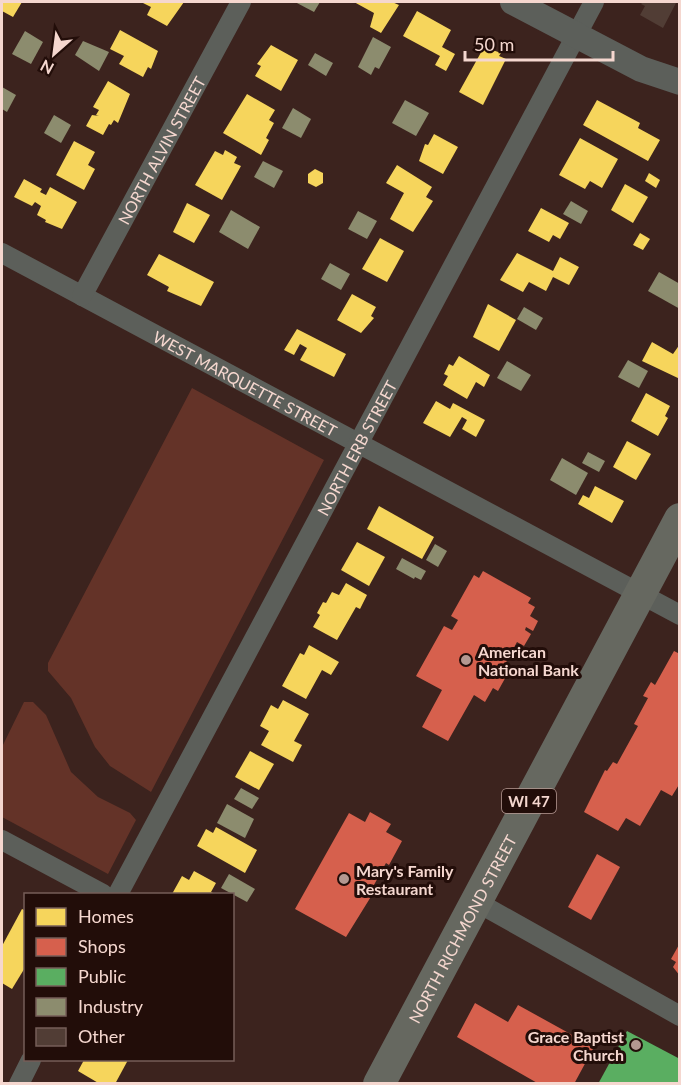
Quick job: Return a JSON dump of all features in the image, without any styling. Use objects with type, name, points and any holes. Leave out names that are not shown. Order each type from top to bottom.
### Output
[{"type":"main road","name":"NORTH RICHMOND STREET","points":[[379,1083],[680,519]]},
{"type":"street","name":"NORTH ALVIN STREET","points":[[82,296],[241,2]]},
{"type":"street","points":[[513,2],[641,69],[680,82]]},
{"type":"street","name":"NORTH ERB STREET","points":[[119,893],[360,445],[594,2]]},
{"type":"street","name":"WEST MARQUETTE STREET","points":[[2,253],[680,615]]},
{"type":"street","points":[[2,840],[101,893]]},
{"type":"street","points":[[475,902],[680,1016]]},
{"type":"street","points":[[19,1083],[30,1061]]},
{"type":"shaded area","points":[[192,388],[324,460],[151,792],[110,766],[95,747],[71,698],[48,671],[48,663]]},
{"type":"shaded area","points":[[24,702],[33,702],[46,715],[71,772],[98,797],[130,813],[136,820],[108,874],[2,817],[2,747]]},
{"type":"building: Homes","points":[[2,2],[22,2],[13,17],[2,11]]},
{"type":"building: Homes","points":[[141,2],[184,2],[167,26],[147,15],[151,7]]},
{"type":"building: Homes","points":[[354,2],[392,2],[399,5],[381,33],[370,27],[374,13]]},
{"type":"building: Homes","points":[[417,11],[451,30],[442,47],[455,54],[446,71],[435,65],[440,56],[403,36]]},
{"type":"building: Homes","points":[[120,30],[158,51],[151,69],[148,67],[143,77],[119,64],[124,56],[110,49]]},
{"type":"building: Homes","points":[[271,45],[298,60],[281,91],[255,76],[261,66],[257,64]]},
{"type":"building: Homes","points":[[484,47],[501,53],[499,56],[506,59],[483,105],[459,92]]},
{"type":"building: Homes","points":[[108,81],[130,94],[118,123],[114,120],[111,125],[109,124],[103,135],[86,126],[92,115],[99,116],[96,115],[99,110],[93,107]]},
{"type":"building: Homes","points":[[247,94],[275,110],[269,120],[274,123],[266,138],[269,140],[261,155],[223,133]]},
{"type":"building: Homes","points":[[597,100],[640,123],[638,128],[660,140],[648,161],[583,125]]},
{"type":"building: Homes","points":[[434,134],[458,147],[443,174],[419,161],[425,144],[428,145]]},
{"type":"building: Homes","points":[[580,138],[618,159],[602,188],[590,181],[585,189],[559,175]]},
{"type":"building: Homes","points":[[74,141],[95,152],[88,165],[95,169],[84,190],[56,175]]},
{"type":"building: Homes","points":[[225,150],[237,157],[234,163],[241,166],[222,200],[195,185],[215,151],[223,155]]},
{"type":"building: Homes","points":[[397,165],[432,187],[426,197],[433,201],[413,232],[390,219],[404,193],[386,183]]},
{"type":"building: Homes","points":[[315,169],[323,173],[323,183],[316,187],[308,183],[308,174]]},
{"type":"building: Homes","points":[[649,173],[660,180],[656,188],[645,181]]},
{"type":"building: Homes","points":[[24,179],[42,189],[40,192],[46,195],[50,187],[77,202],[62,229],[45,222],[46,220],[37,215],[41,206],[35,202],[32,206],[14,197]]},
{"type":"building: Homes","points":[[625,184],[648,197],[633,223],[611,210]]},
{"type":"building: Homes","points":[[187,203],[210,215],[194,243],[173,232]]},
{"type":"building: Homes","points":[[541,208],[569,223],[560,239],[553,235],[549,242],[528,231]]},
{"type":"building: Homes","points":[[640,233],[650,239],[643,250],[633,245]]},
{"type":"building: Homes","points":[[380,238],[404,251],[387,282],[362,269]]},
{"type":"building: Homes","points":[[517,253],[553,271],[560,257],[579,267],[569,285],[553,277],[546,291],[529,282],[523,292],[500,280]]},
{"type":"building: Homes","points":[[159,254],[214,282],[201,306],[167,291],[169,287],[147,275]]},
{"type":"building: Homes","points":[[352,294],[376,307],[371,316],[374,318],[361,333],[337,320]]},
{"type":"building: Homes","points":[[488,304],[516,320],[499,351],[473,337]]},
{"type":"building: Homes","points":[[297,329],[346,354],[334,377],[300,360],[307,348],[300,344],[294,355],[284,350]]},
{"type":"building: Homes","points":[[652,342],[673,354],[680,344],[680,379],[642,361]]},
{"type":"building: Homes","points":[[459,356],[490,375],[484,387],[476,382],[467,399],[443,385],[448,376],[444,374],[449,364],[453,366]]},
{"type":"building: Homes","points":[[646,393],[670,406],[665,416],[668,418],[658,436],[631,421]]},
{"type":"building: Homes","points":[[436,401],[450,409],[453,403],[485,420],[476,437],[462,429],[467,420],[462,417],[450,437],[423,423]]},
{"type":"building: Homes","points":[[627,441],[651,454],[636,480],[613,467]]},
{"type":"building: Homes","points":[[595,486],[624,501],[612,523],[578,504],[583,495],[589,498]]},
{"type":"building: Homes","points":[[379,506],[434,537],[422,559],[367,529]]},
{"type":"building: Homes","points":[[357,542],[385,557],[369,586],[341,570]]},
{"type":"building: Homes","points":[[346,583],[367,595],[360,609],[356,607],[337,640],[313,627],[320,615],[317,613],[323,602],[326,603],[332,592],[339,595]]},
{"type":"building: Homes","points":[[309,645],[339,662],[331,675],[322,670],[306,699],[282,686],[300,653],[304,655]]},
{"type":"building: Homes","points":[[283,700],[309,714],[294,741],[302,745],[293,762],[261,745],[269,731],[260,726],[271,705],[278,709]]},
{"type":"building: Homes","points":[[250,751],[274,764],[259,790],[235,777]]},
{"type":"building: Homes","points":[[216,827],[257,850],[245,873],[197,846],[206,829],[213,833]]},
{"type":"building: Homes","points":[[194,871],[216,883],[211,892],[213,893],[173,893],[182,876],[189,880]]},
{"type":"building: Homes","points":[[22,909],[24,910],[24,969],[12,989],[2,983],[2,946]]},
{"type":"building: Homes","points":[[83,1061],[127,1061],[115,1084],[100,1084],[78,1071]]},
{"type":"building: Shops","name":"American National Bank","points":[[483,571],[531,598],[528,603],[535,607],[530,616],[538,621],[533,631],[526,627],[525,630],[531,634],[524,646],[517,642],[502,670],[508,673],[498,691],[493,688],[485,702],[474,695],[448,741],[422,727],[442,690],[416,676],[444,626],[452,630],[458,620],[451,616],[474,575],[479,578]]},
{"type":"building: Shops","points":[[674,651],[680,654],[680,783],[672,796],[661,790],[640,826],[626,818],[618,831],[584,812],[605,770],[607,771],[613,762],[617,764],[638,726],[634,724],[648,698],[643,696],[651,682],[655,685]]},
{"type":"building: Shops","name":"Mary's Family Restaurant","points":[[370,812],[391,824],[386,832],[402,841],[389,865],[386,863],[369,894],[372,895],[346,937],[295,909],[349,813],[365,822]]},
{"type":"building: Shops","points":[[597,854],[620,867],[591,920],[568,907]]},
{"type":"building: Shops","points":[[680,943],[680,976],[673,967],[676,962],[671,959]]},
{"type":"building: Shops","points":[[475,1003],[508,1022],[518,1005],[594,1047],[574,1084],[539,1084],[457,1037]]},
{"type":"building: Public","name":"Grace Baptist Church","points":[[627,1031],[680,1059],[680,1084],[598,1084]]},
{"type":"building: Industry","points":[[295,2],[320,2],[314,12]]},
{"type":"building: Industry","points":[[25,31],[43,42],[31,64],[12,54]]},
{"type":"building: Industry","points":[[373,37],[391,47],[379,69],[375,67],[371,75],[358,67]]},
{"type":"building: Industry","points":[[83,41],[109,52],[99,71],[75,55]]},
{"type":"building: Industry","points":[[315,53],[333,63],[326,76],[308,65]]},
{"type":"building: Industry","points":[[2,87],[16,95],[7,112],[2,109]]},
{"type":"building: Industry","points":[[405,100],[429,113],[416,136],[392,123]]},
{"type":"building: Industry","points":[[293,108],[311,119],[301,138],[282,128]]},
{"type":"building: Industry","points":[[54,115],[71,125],[61,143],[44,133]]},
{"type":"building: Industry","points":[[263,161],[283,171],[274,188],[254,177]]},
{"type":"building: Industry","points":[[571,201],[588,211],[581,224],[563,214]]},
{"type":"building: Industry","points":[[231,210],[260,227],[248,249],[219,232]]},
{"type":"building: Industry","points":[[358,211],[377,221],[367,239],[348,229]]},
{"type":"building: Industry","points":[[330,263],[350,274],[341,290],[321,279]]},
{"type":"building: Industry","points":[[659,272],[680,284],[680,309],[648,291]]},
{"type":"building: Industry","points":[[524,307],[543,318],[536,330],[517,319]]},
{"type":"building: Industry","points":[[628,360],[648,371],[639,388],[618,377]]},
{"type":"building: Industry","points":[[507,361],[531,375],[521,391],[497,378]]},
{"type":"building: Industry","points":[[588,452],[605,461],[599,472],[582,463]]},
{"type":"building: Industry","points":[[562,458],[588,473],[576,495],[550,480]]},
{"type":"building: Industry","points":[[435,544],[447,551],[438,567],[426,560]]},
{"type":"building: Industry","points":[[402,558],[426,571],[421,580],[415,577],[414,579],[396,569]]},
{"type":"building: Industry","points":[[241,788],[259,798],[252,809],[234,799]]},
{"type":"building: Industry","points":[[227,804],[254,819],[245,838],[217,823]]},
{"type":"building: Industry","points":[[229,874],[255,889],[247,902],[221,888]]},
{"type":"building: Other","points":[[643,2],[676,3],[663,28],[640,15],[645,6],[641,4]]},
{"type":"place","name":"American National Bank","points":[[466,660]]},
{"type":"place","name":"Mary's Family Restaurant","points":[[344,879]]},
{"type":"place","name":"Grace Baptist Church","points":[[636,1045]]}]
